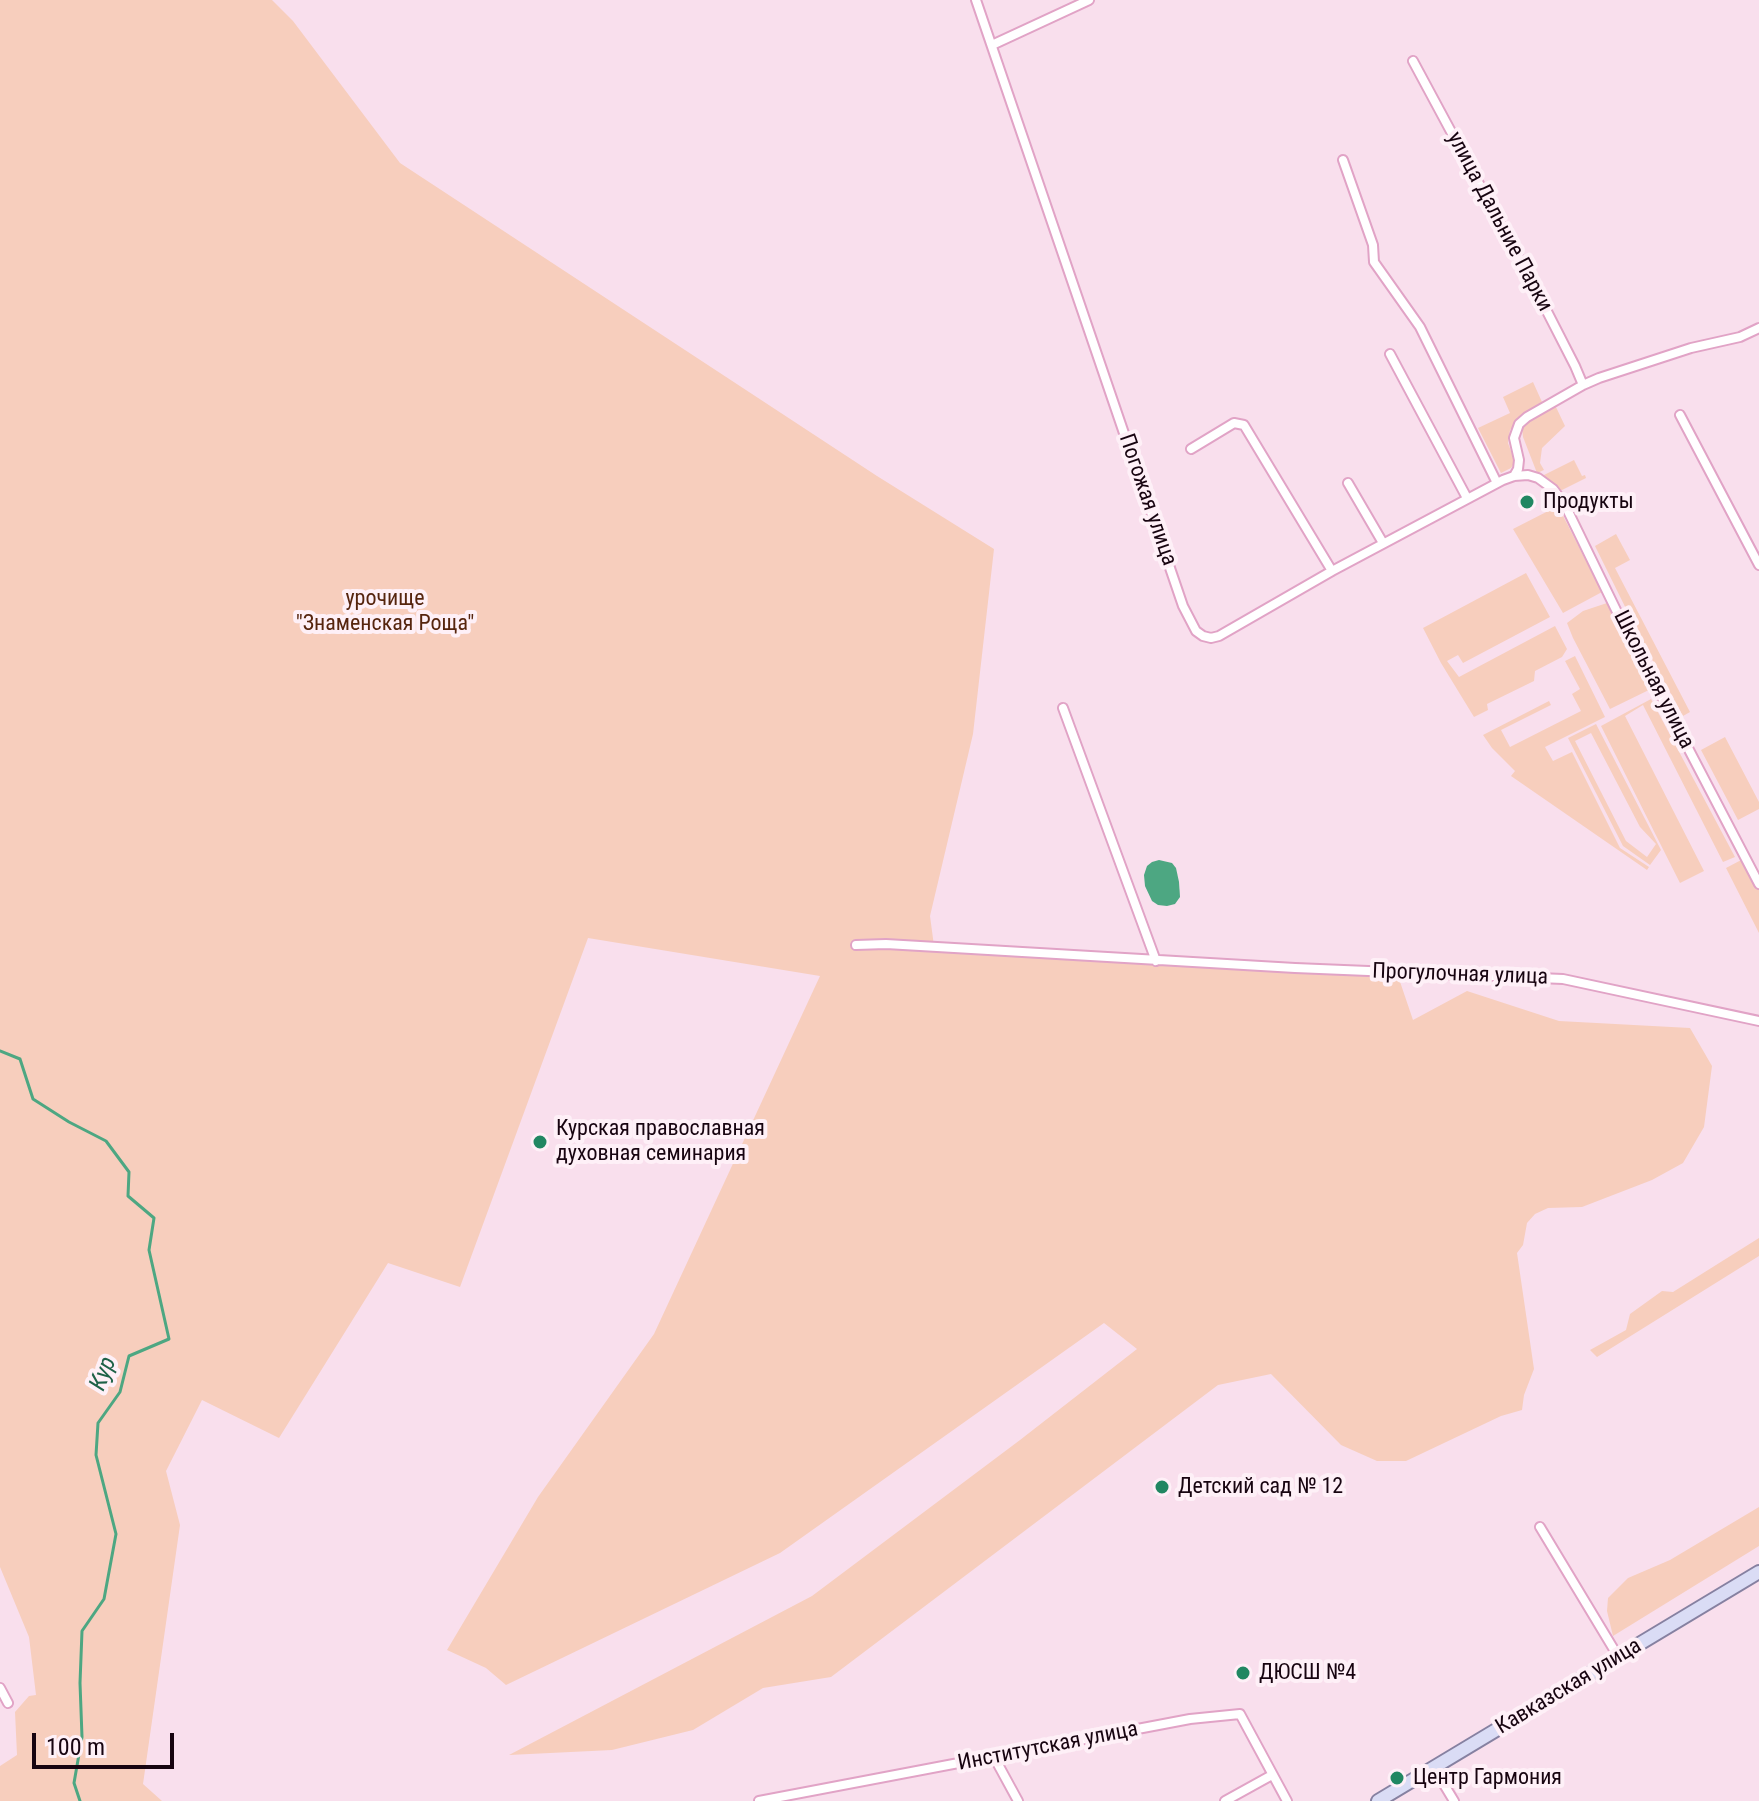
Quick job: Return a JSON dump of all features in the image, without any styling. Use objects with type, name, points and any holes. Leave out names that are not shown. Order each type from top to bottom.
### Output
[{"type":"main road","name":"Кавказская улица","points":[[1378,1801],[1759,1572]]},
{"type":"street","name":"Погожая улица","points":[[976,0],[1183,606],[1196,631],[1211,638],[1219,636],[1332,571],[1497,483],[1514,476],[1528,475],[1541,479]]},
{"type":"street","points":[[992,45],[1083,1]]},
{"type":"street","name":"улица Дальние Парки","points":[[1413,61],[1534,286],[1583,385]]},
{"type":"street","points":[[1343,160],[1373,245],[1374,262],[1420,327],[1497,483]]},
{"type":"street","points":[[1514,476],[1519,460],[1514,438],[1519,424],[1583,385],[1681,352],[1740,337],[1759,328]]},
{"type":"street","points":[[1390,354],[1467,498]]},
{"type":"street","points":[[1680,415],[1759,565]]},
{"type":"street","points":[[1191,449],[1234,423],[1244,425],[1332,571]]},
{"type":"street","name":"Школьная улица","points":[[1541,479],[1565,505],[1759,884]]},
{"type":"street","points":[[1348,483],[1383,543]]},
{"type":"street","points":[[1063,708],[1156,961]]},
{"type":"street","name":"Прогулочная улица","points":[[856,945],[886,944],[1156,961],[1563,979],[1759,1021]]},
{"type":"street","points":[[1540,1527],[1619,1658]]},
{"type":"street","points":[[0,1688],[8,1703]]},
{"type":"street","name":"Институтская улица","points":[[759,1801],[1190,1719],[1240,1714],[1287,1801]]},
{"type":"street","points":[[994,1757],[1018,1801]]},
{"type":"street","points":[[1434,1768],[1454,1801]]},
{"type":"street","points":[[1225,1801],[1272,1775]]},
{"type":"street","points":[[819,1790],[824,1801]]},
{"type":"green space","name":"урочище \"Знаменская Роща\"","points":[[0,0],[272,0],[293,21],[400,163],[877,476],[994,549],[973,734],[930,916],[934,946],[1395,967],[1413,1020],[1467,991],[1559,1021],[1690,1028],[1712,1066],[1704,1127],[1683,1163],[1652,1180],[1582,1207],[1548,1208],[1535,1214],[1527,1223],[1523,1245],[1517,1253],[1534,1369],[1522,1410],[1501,1416],[1406,1461],[1377,1461],[1341,1445],[1271,1374],[1218,1385],[831,1677],[763,1688],[693,1730],[612,1750],[509,1755],[812,1596],[1137,1349],[1104,1323],[780,1553],[506,1685],[486,1668],[447,1650],[538,1497],[654,1334],[820,976],[588,938],[460,1287],[388,1263],[279,1438],[202,1400],[166,1471],[180,1525],[143,1784],[162,1801],[0,1801],[0,1766],[17,1755],[15,1712],[29,1696],[36,1695],[29,1637],[0,1567]]},
{"type":"green space","points":[[1533,382],[1542,402],[1525,413],[1510,430],[1508,443],[1515,462],[1501,473],[1478,428],[1510,413],[1503,397]]},
{"type":"green space","points":[[1555,405],[1565,426],[1542,448],[1540,463],[1544,470],[1537,473],[1522,428],[1527,421]]},
{"type":"green space","points":[[1574,460],[1586,478],[1556,493],[1538,478]]},
{"type":"green space","points":[[1558,506],[1602,592],[1563,613],[1513,529]]},
{"type":"green space","points":[[1616,534],[1630,560],[1615,568],[1690,712],[1683,716],[1595,546]]},
{"type":"green space","points":[[1526,573],[1550,617],[1463,663],[1458,655],[1447,661],[1459,677],[1555,626],[1567,649],[1562,657],[1535,671],[1534,681],[1487,704],[1488,710],[1474,717],[1423,628]]},
{"type":"green space","points":[[1610,602],[1653,688],[1610,709],[1567,623],[1583,611]]},
{"type":"green space","points":[[1575,656],[1605,717],[1545,747],[1553,761],[1572,752],[1620,848],[1649,867],[1647,870],[1511,776],[1515,771],[1483,735],[1549,701],[1551,705],[1501,730],[1510,747],[1581,711],[1572,694],[1580,689],[1565,661]]},
{"type":"green space","points":[[1651,699],[1735,857],[1723,862],[1643,705],[1625,716],[1704,871],[1680,883],[1601,726]]},
{"type":"green space","points":[[1596,724],[1661,850],[1650,865],[1623,846],[1568,738]],"holes":[[[1591,733],[1640,827],[1656,844],[1647,857],[1626,841],[1575,741]]]},
{"type":"green space","points":[[1725,737],[1759,802],[1759,809],[1738,820],[1701,750]]},
{"type":"green space","points":[[1745,858],[1759,884],[1759,933],[1726,868]]},
{"type":"green space","points":[[1759,1238],[1759,1256],[1597,1357],[1590,1350],[1626,1330],[1630,1314],[1662,1291],[1673,1292]]},
{"type":"green space","points":[[1759,1507],[1759,1546],[1613,1636],[1607,1611],[1608,1598],[1628,1578],[1670,1560]]},
{"type":"shaded area","points":[[1159,860],[1172,863],[1176,868],[1180,897],[1175,904],[1158,905],[1152,901],[1145,886],[1147,866]]},
{"type":"waterway","name":"Кур","points":[[0,1051],[20,1059],[33,1099],[106,1141],[129,1172],[128,1196],[154,1218],[149,1250],[169,1339],[129,1356],[120,1392],[98,1423],[96,1455],[116,1534],[104,1599],[82,1631],[82,1737],[74,1783],[80,1801]]},
{"type":"place","name":"Продукты","points":[[1527,502]]},
{"type":"place","name":"Курская православная духовная семинария","points":[[540,1142]]},
{"type":"place","name":"Детский сад № 12","points":[[1162,1487]]},
{"type":"place","name":"ДЮСШ №4","points":[[1243,1673]]},
{"type":"place","name":"Центр Гармония","points":[[1397,1778]]}]
